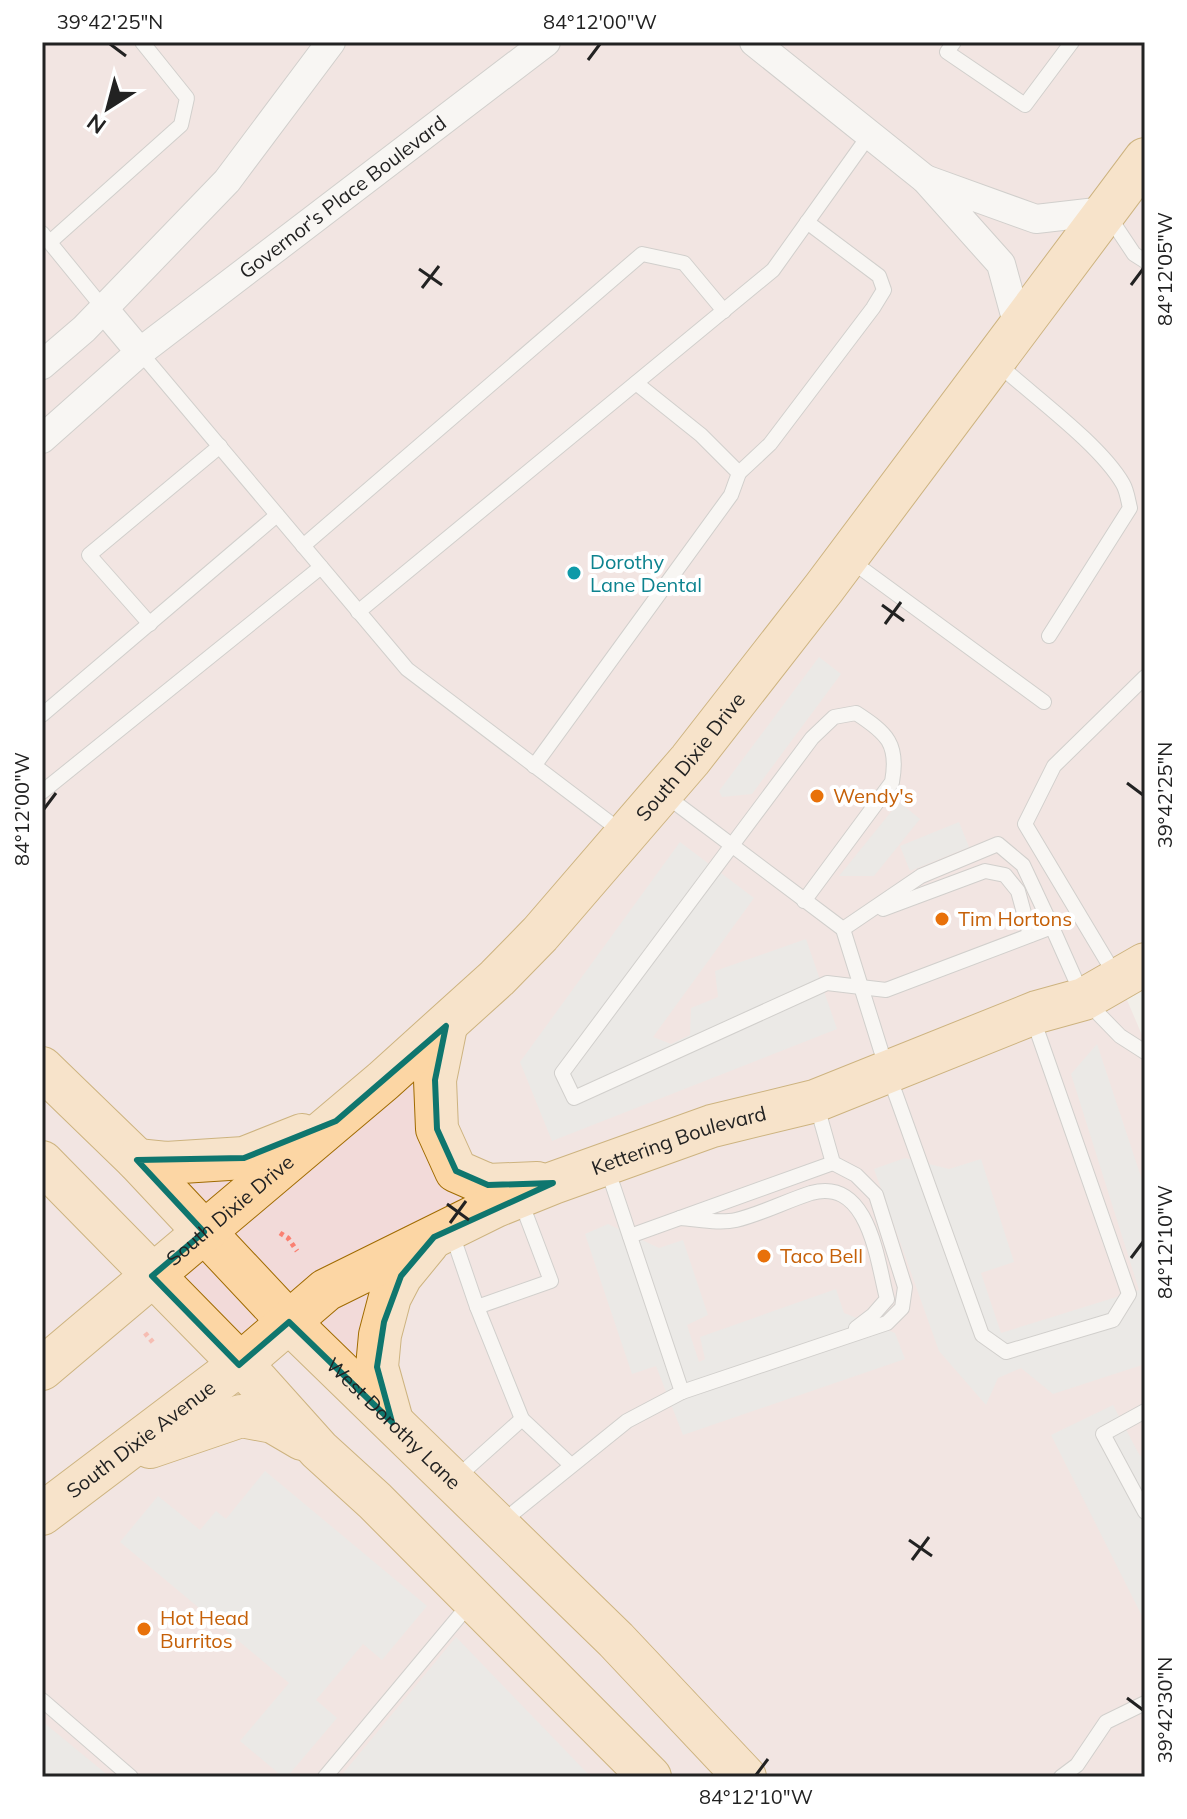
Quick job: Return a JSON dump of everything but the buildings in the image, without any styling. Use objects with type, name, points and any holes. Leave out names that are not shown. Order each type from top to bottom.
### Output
[{"type":"main road","name":"South Dixie Drive","points":[[152,1276],[446,1026],[540,934],[662,793],[846,557],[1145,159]]},
{"type":"main road","name":"Kettering Boulevard","points":[[239,1365],[326,1290],[529,1188],[712,1126],[815,1101],[1116,980]]},
{"type":"main road","points":[[446,1026],[435,1080],[437,1129],[456,1171],[488,1185],[529,1188]]},
{"type":"main road","name":"West Dorothy Lane","points":[[42,1068],[137,1160],[289,1322],[616,1640],[745,1777]]},
{"type":"main road","points":[[137,1160],[166,1163],[244,1158],[336,1121]]},
{"type":"main road","points":[[42,1163],[258,1382],[319,1450],[375,1501],[650,1777]]},
{"type":"main road","points":[[392,1422],[377,1367],[380,1335],[390,1297],[401,1276],[442,1233]]},
{"type":"main road","points":[[42,1369],[152,1276]]},
{"type":"main road","name":"South Dixie Avenue","points":[[42,1514],[239,1365]]},
{"type":"main road","points":[[115,1459],[241,1416],[273,1422],[319,1450]]},
{"type":"street","points":[[42,365],[84,329],[227,181],[331,42]]},
{"type":"street","name":"Governor's Place Boulevard","points":[[42,439],[140,352],[546,42]]},
{"type":"street","points":[[754,42],[925,179],[1001,264],[1018,326]]},
{"type":"street","points":[[925,179],[1036,219],[1105,211]]},
{"type":"street","points":[[104,309],[140,352]]},
{"type":"lane","points":[[104,309],[46,238],[181,125],[187,98],[142,42]]},
{"type":"lane","points":[[954,42],[947,52],[1025,105],[1072,42]]},
{"type":"lane","points":[[358,612],[773,270],[870,134]]},
{"type":"lane","points":[[1105,211],[1134,254],[1145,261]]},
{"type":"lane","points":[[534,766],[731,495],[739,473],[770,444],[884,290],[879,276],[807,222]]},
{"type":"lane","points":[[303,546],[642,254],[684,263],[724,311]]},
{"type":"lane","points":[[140,352],[407,669],[626,835]]},
{"type":"lane","points":[[993,360],[1087,442],[1112,469],[1125,487],[1130,508],[1049,636]]},
{"type":"lane","points":[[636,383],[701,435],[739,473]]},
{"type":"lane","points":[[150,624],[89,555],[220,446]]},
{"type":"lane","points":[[42,715],[277,515]]},
{"type":"lane","points":[[846,557],[1044,702]]},
{"type":"lane","points":[[42,792],[321,567]]},
{"type":"lane","points":[[1145,677],[1054,766],[1025,824],[1116,980],[1120,1036],[1145,1052]]},
{"type":"lane","points":[[804,901],[892,782],[896,759],[882,730],[856,713],[834,717],[812,738],[562,1073],[574,1098],[827,983],[886,990],[1052,927]]},
{"type":"lane","points":[[662,793],[843,929],[888,1073],[982,1335],[1006,1352],[1113,1320],[1129,1294],[1032,1014]]},
{"type":"lane","points":[[843,929],[921,876],[998,844],[1023,865],[1052,927],[1116,980]]},
{"type":"lane","points":[[860,918],[985,871],[1005,875],[1018,891],[1030,935]]},
{"type":"lane","points":[[498,1525],[627,1421],[682,1392],[887,1323],[902,1308],[905,1287],[876,1195],[856,1175],[833,1163],[815,1101]]},
{"type":"lane","points":[[630,1236],[833,1163]]},
{"type":"lane","points":[[606,1164],[682,1392]]},
{"type":"lane","points":[[477,1307],[551,1281],[529,1188]]},
{"type":"lane","points":[[680,1218],[733,1221],[830,1190],[852,1200],[867,1222],[887,1299],[847,1336]]},
{"type":"lane","points":[[442,1233],[477,1307],[522,1419],[571,1465]]},
{"type":"lane","points":[[1145,1411],[1103,1434],[1145,1512]]},
{"type":"lane","points":[[453,1481],[522,1419]]},
{"type":"lane","points":[[325,1777],[472,1601]]},
{"type":"lane","points":[[42,1700],[131,1777]]},
{"type":"lane","points":[[1061,1777],[1077,1765],[1106,1722],[1145,1703]]},
{"type":"lane","points":[[1077,1765],[1088,1777]]},
{"type":"path","points":[[280,1233],[297,1251]]},
{"type":"path","points":[[145,1333],[155,1345]]},
{"type":"highlighted area","points":[[446,1026],[435,1080],[437,1129],[456,1171],[488,1185],[553,1183],[434,1237],[401,1276],[384,1322],[377,1367],[392,1422],[289,1322],[239,1365],[152,1276],[204,1232],[137,1160],[244,1158],[336,1121]]},
{"type":"shaded area","points":[[42,42],[1145,42],[1145,960],[1118,979],[1145,1042],[1145,1777],[42,1777]]},
{"type":"shaded area","points":[[819,657],[841,674],[752,794],[722,797],[719,791]]},
{"type":"shaded area","points":[[899,802],[920,819],[874,876],[839,876]]},
{"type":"shaded area","points":[[959,822],[969,847],[910,871],[900,846]]},
{"type":"shaded area","points":[[680,842],[754,898],[653,1037],[671,1044],[690,1035],[691,1008],[718,997],[715,971],[806,939],[837,1029],[552,1141],[520,1062]]},
{"type":"shaded area","points":[[1097,1044],[1145,1189],[1145,1364],[1053,1394],[1021,1368],[998,1378],[986,1405],[939,1351],[874,1169],[905,1158],[949,1169],[981,1159],[1014,1262],[981,1273],[1001,1333],[1139,1290],[1071,1074]]},
{"type":"shaded area","points":[[608,1224],[659,1248],[683,1240],[708,1315],[687,1325],[699,1362],[705,1359],[700,1337],[836,1289],[844,1313],[895,1333],[905,1359],[683,1435],[656,1366],[632,1374],[585,1234]]},
{"type":"shaded area","points":[[1113,1405],[1140,1456],[1145,1454],[1145,1622],[1051,1435]]},
{"type":"shaded area","points":[[265,1471],[427,1606],[382,1660],[363,1644],[316,1700],[337,1718],[287,1777],[283,1777],[240,1741],[289,1683],[120,1542],[158,1496],[200,1530],[216,1511],[226,1519]]},
{"type":"shaded area","points":[[456,1637],[591,1777],[340,1777]]},
{"type":"shaded area","points":[[42,1721],[110,1777],[42,1777]]},
{"type":"place","name":"Dorothy Lane Dental","points":[[574,573]]},
{"type":"place","name":"Wendy's","points":[[817,796]]},
{"type":"place","name":"Tim Hortons","points":[[942,919]]},
{"type":"place","name":"Taco Bell","points":[[764,1256]]},
{"type":"place","name":"Hot Head Burritos","points":[[144,1629]]}]
